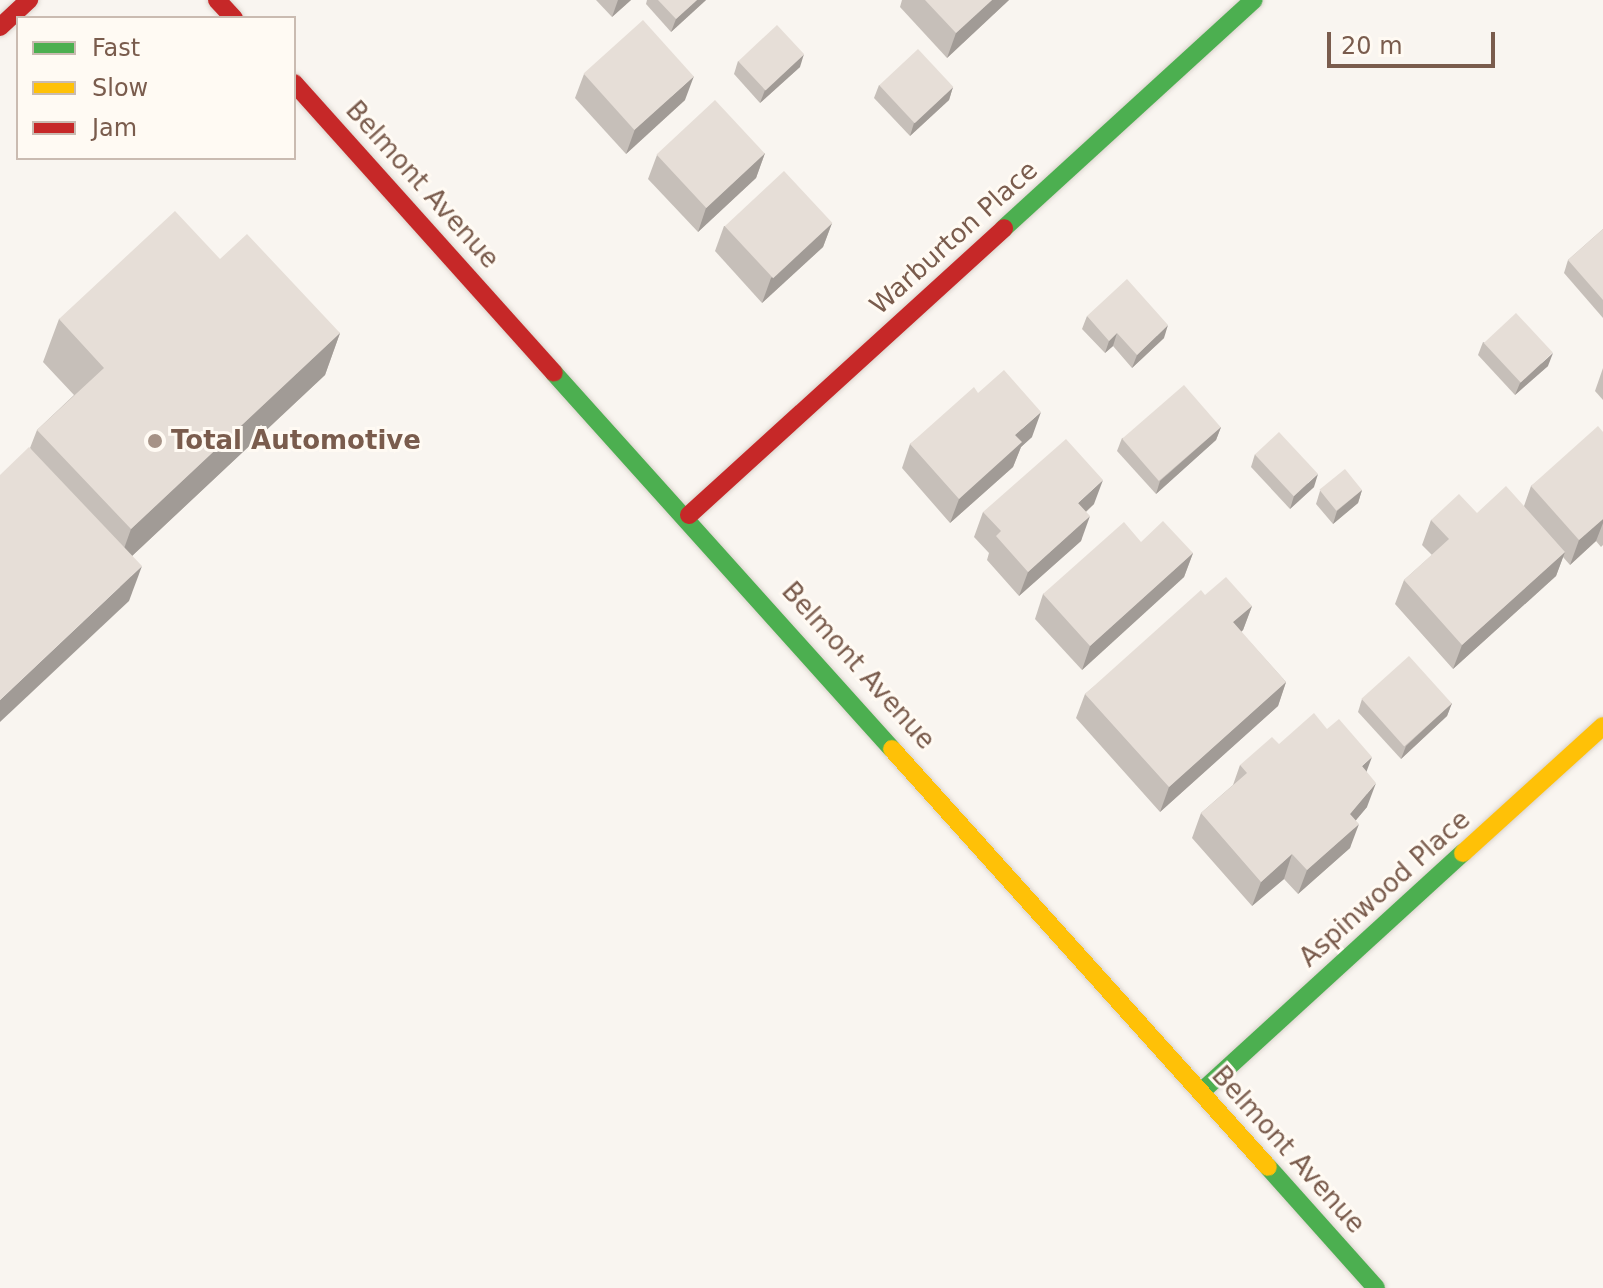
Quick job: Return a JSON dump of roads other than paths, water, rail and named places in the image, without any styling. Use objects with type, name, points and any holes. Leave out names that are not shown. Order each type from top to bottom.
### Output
[{"type":"street","points":[[0,27],[29,0]]},
{"type":"street","points":[[217,0],[232,16]]},
{"type":"street","name":"Warburton Place","points":[[689,515],[1254,0]]},
{"type":"street","name":"Belmont Avenue","points":[[296,85],[689,515],[1376,1288]]},
{"type":"street","name":"Aspinwood Place","points":[[1202,1091],[1603,726]]},
{"type":"place","name":"Total Automotive","points":[[155,441]]}]
